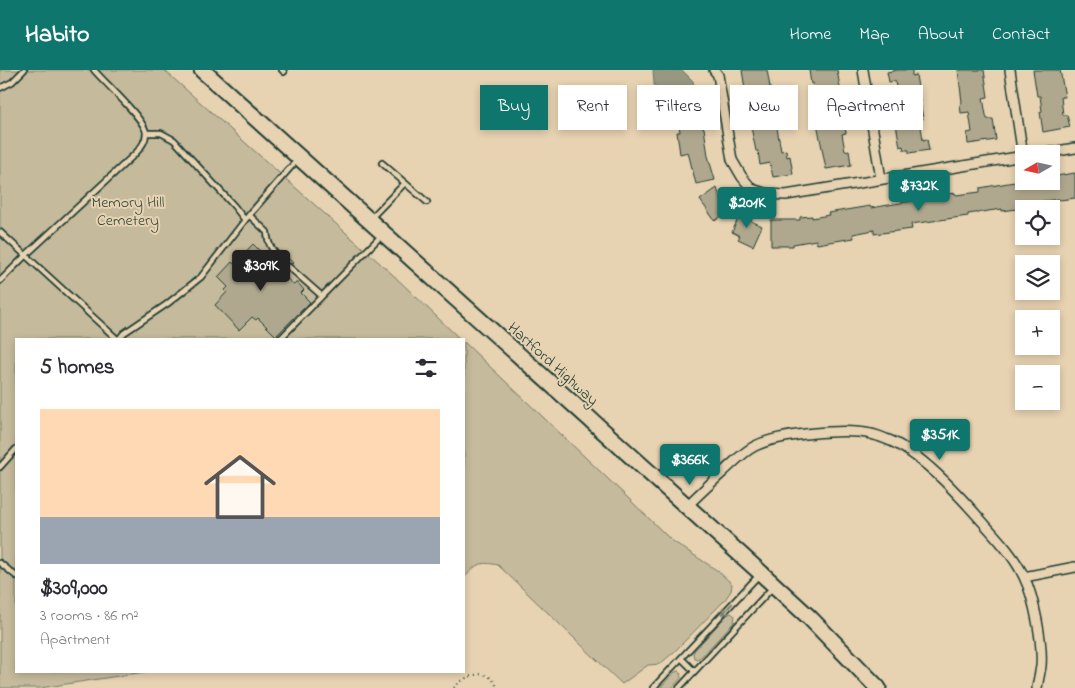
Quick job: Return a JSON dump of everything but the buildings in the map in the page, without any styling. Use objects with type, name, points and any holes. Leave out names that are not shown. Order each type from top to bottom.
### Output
[{"type":"main road","name":"Hartford Highway","points":[[202,70],[761,573],[810,618],[878,688]]},
{"type":"street","points":[[714,70],[718,74],[732,160],[752,189],[768,194],[786,195],[1015,157]]},
{"type":"street","points":[[863,70],[881,180]]},
{"type":"street","points":[[1010,70],[1021,145]]},
{"type":"street","points":[[1060,151],[1075,148]]},
{"type":"street","points":[[687,506],[741,455],[754,446],[768,441],[795,436],[838,432],[871,434],[888,439],[905,448],[945,482],[988,527],[1010,554],[1024,577],[1033,603],[1040,638],[1041,665],[1037,688]]},
{"type":"street","points":[[1024,577],[1075,567]]},
{"type":"lane","points":[[0,88],[12,82],[24,70]]},
{"type":"lane","points":[[0,281],[136,154],[142,145],[146,133],[141,122],[94,70]]},
{"type":"lane","points":[[146,133],[161,133],[174,140],[245,220]]},
{"type":"lane","points":[[119,338],[201,277],[249,215],[300,158]]},
{"type":"lane","points":[[382,163],[427,202]]},
{"type":"lane","points":[[369,220],[405,184]]},
{"type":"lane","points":[[249,215],[267,232],[271,249],[277,255]]},
{"type":"lane","points":[[0,232],[117,338]]},
{"type":"lane","points":[[280,338],[384,233]]},
{"type":"lane","points":[[289,267],[322,296]]},
{"type":"lane","points":[[0,467],[15,450]]},
{"type":"lane","points":[[0,563],[15,575]]},
{"type":"lane","points":[[653,688],[761,573]]},
{"type":"lane","points":[[679,688],[774,586]]},
{"type":"lane","points":[[681,658],[694,671]]},
{"type":"path","points":[[454,688],[463,680],[479,674],[494,679],[497,688]]},
{"type":"green space","name":"Memory Hill Cemetery","points":[[0,70],[164,70],[392,274],[459,338],[15,338],[15,673],[138,673],[40,688],[0,688]]},
{"type":"green space","points":[[465,343],[671,540],[718,571],[732,584],[731,591],[724,601],[674,652],[660,664],[648,665],[622,684],[498,565],[487,563],[479,565],[465,577]]},
{"type":"green space","points":[[731,613],[735,616],[734,622],[701,657],[694,658],[694,651]]},
{"type":"green space","points":[[679,671],[681,678],[672,688],[660,688],[675,672]]},
{"type":"shaded area","points":[[653,70],[682,70],[693,81],[694,85],[654,85]]}]
